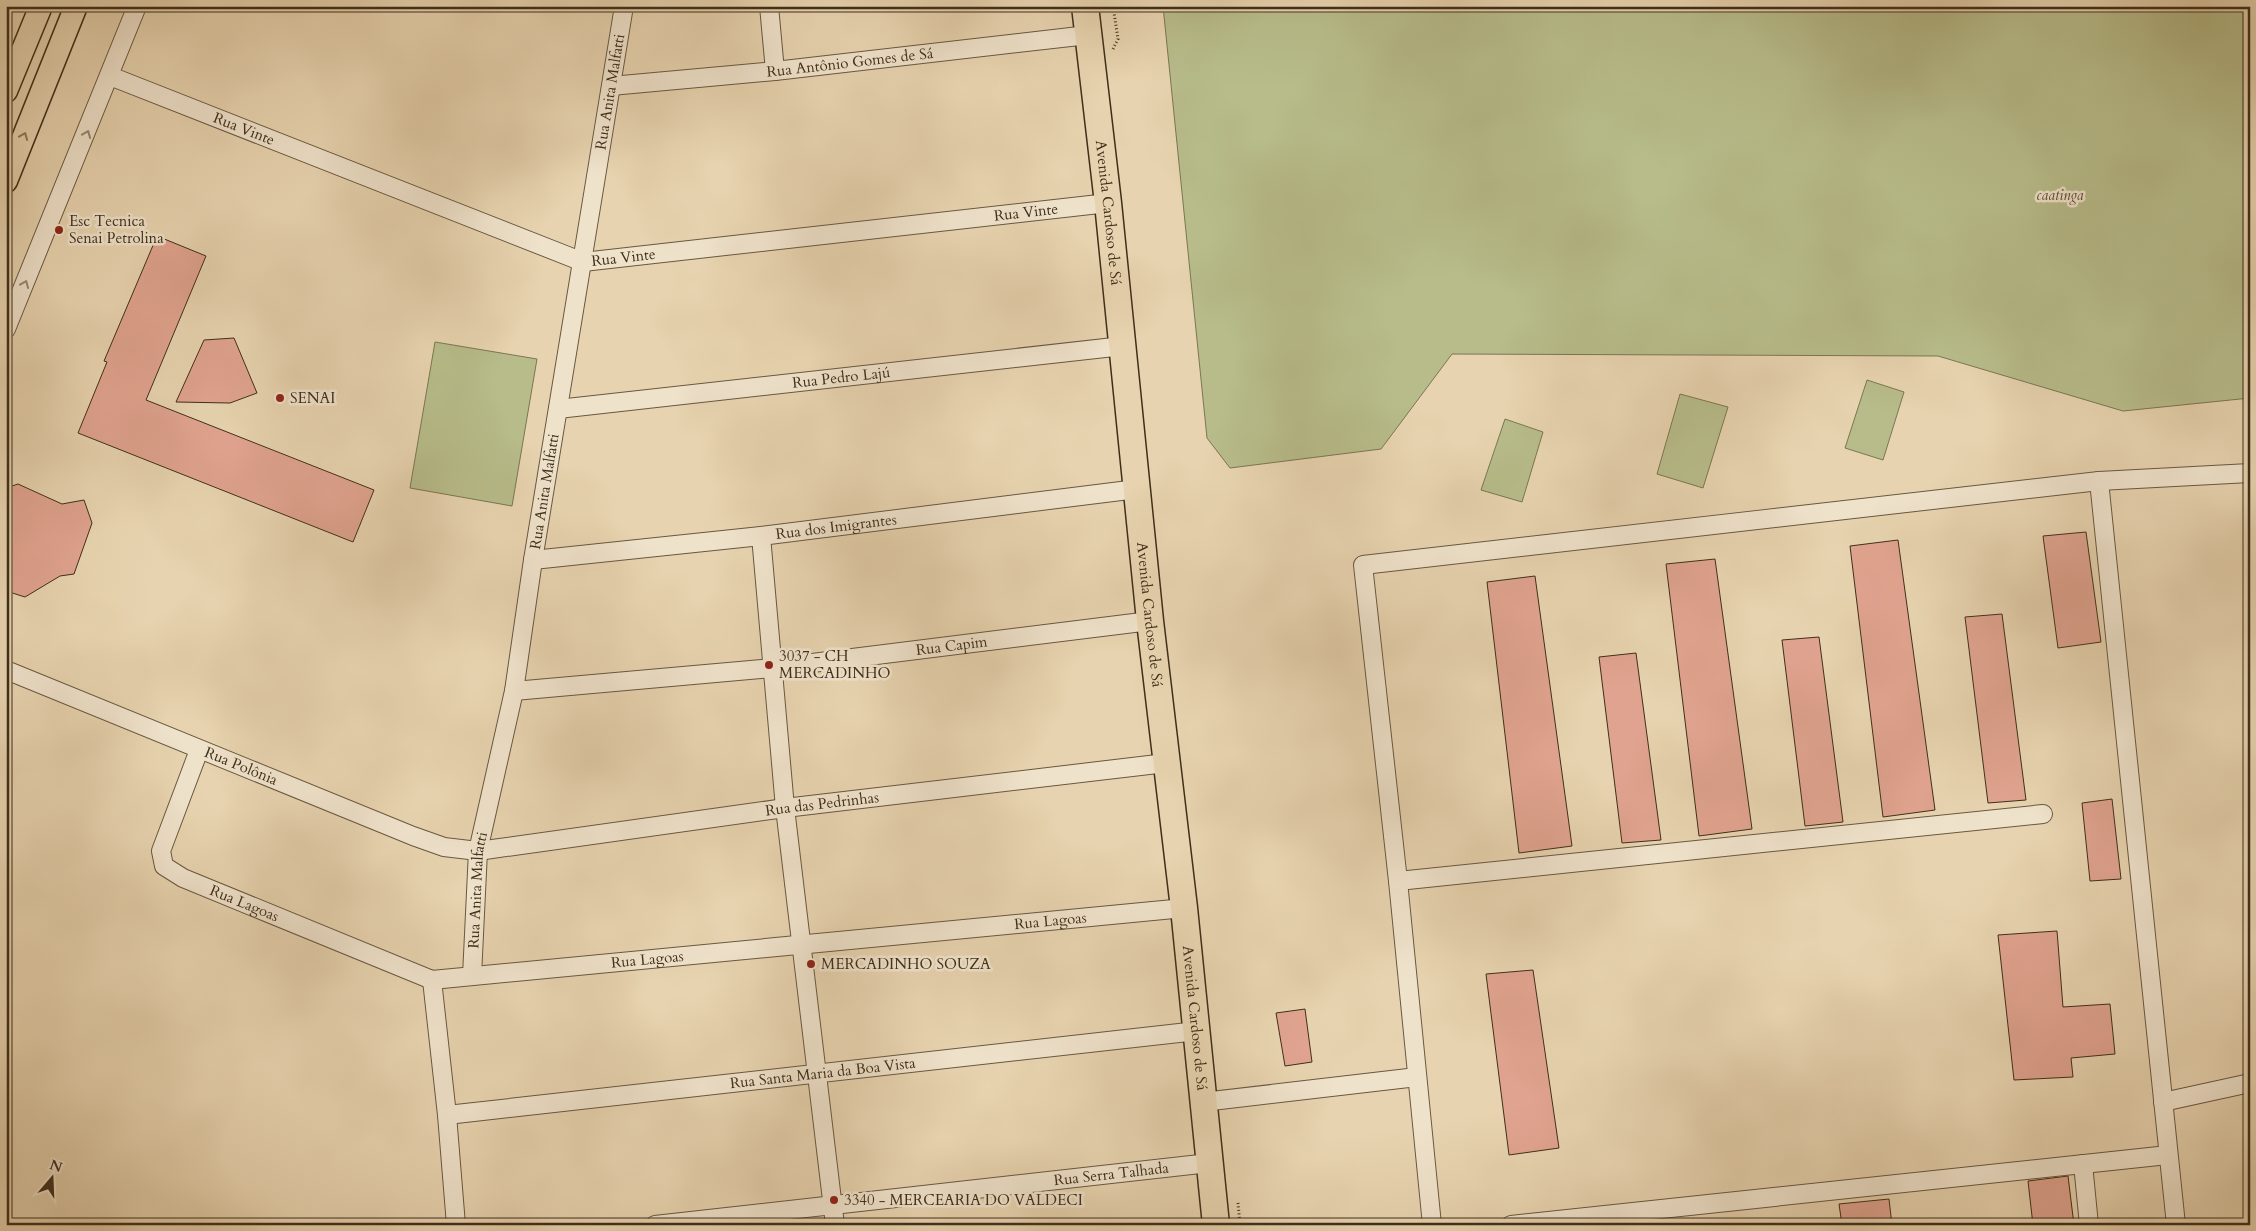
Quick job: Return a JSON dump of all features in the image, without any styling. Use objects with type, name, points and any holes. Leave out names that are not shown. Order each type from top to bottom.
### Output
[{"type":"highway","name":"Avenida Cardoso de Sá","points":[[1085,6],[1108,203],[1150,621],[1184,908],[1202,1102],[1216,1225]]},
{"type":"main road","points":[[6,91],[41,6]]},
{"type":"main road","points":[[6,181],[76,6]]},
{"type":"street","points":[[6,329],[138,6]]},
{"type":"street","name":"Rua Anita Malfatti","points":[[472,976],[478,851],[514,691],[533,560],[624,6]]},
{"type":"street","points":[[769,6],[775,71]]},
{"type":"street","name":"Rua Antônio Gomes de Sá","points":[[611,86],[775,71],[1088,35]]},
{"type":"street","name":"Rua Vinte","points":[[110,76],[583,262],[1108,203]]},
{"type":"street","name":"Rua Pedro Lajú","points":[[558,409],[1123,346]]},
{"type":"street","points":[[1432,1225],[1398,881],[1363,565],[2099,481],[2247,475]]},
{"type":"street","points":[[2099,481],[2176,1225]]},
{"type":"street","name":"Rua dos Imigrantes","points":[[533,560],[761,536],[1138,489]]},
{"type":"street","points":[[761,536],[785,808],[835,1225]]},
{"type":"street","name":"Rua Capim","points":[[514,691],[772,668],[1150,621]]},
{"type":"street","name":"Rua Polônia","points":[[6,670],[413,836],[444,847],[478,851]]},
{"type":"street","name":"Rua Lagoas","points":[[199,750],[162,851],[164,866],[171,872],[432,980],[1184,908]]},
{"type":"street","name":"Rua das Pedrinhas","points":[[478,851],[785,808],[1166,763]]},
{"type":"street","points":[[1398,881],[2043,814]]},
{"type":"street","points":[[432,980],[447,1115],[456,1225]]},
{"type":"street","name":"Rua Santa Maria da Boa Vista","points":[[447,1115],[1196,1031]]},
{"type":"street","points":[[1202,1102],[1417,1077]]},
{"type":"street","points":[[2164,1102],[2250,1083]]},
{"type":"street","points":[[1511,1225],[1633,1218],[2168,1155]]},
{"type":"street","name":"Rua Serra Talhada","points":[[655,1225],[1209,1163]]},
{"type":"street","points":[[2082,1164],[2089,1225]]},
{"type":"green space","name":"caatinga","points":[[1163,6],[2250,6],[2250,398],[2123,411],[1938,356],[1452,354],[1381,449],[1230,468],[1207,438]]},
{"type":"green space","points":[[435,342],[537,359],[512,506],[410,488]]},
{"type":"green space","points":[[1867,380],[1904,392],[1883,460],[1845,448]]},
{"type":"green space","points":[[1680,394],[1728,407],[1703,488],[1657,474]]},
{"type":"green space","points":[[1505,419],[1543,432],[1522,502],[1481,490]]},
{"type":"building","points":[[157,236],[206,256],[146,400],[374,490],[353,542],[78,433],[107,362],[104,361]]},
{"type":"building","points":[[234,338],[257,393],[230,403],[176,402],[204,340]]},
{"type":"building","points":[[18,484],[62,504],[84,500],[92,523],[74,574],[60,576],[25,597],[6,591],[6,488]]},
{"type":"building","points":[[2086,532],[2101,642],[2058,648],[2043,536]]},
{"type":"building","points":[[1898,540],[1935,810],[1883,817],[1850,546]]},
{"type":"building","points":[[1715,559],[1752,829],[1699,836],[1666,564]]},
{"type":"building","points":[[1535,576],[1572,846],[1519,853],[1487,582]]},
{"type":"building","points":[[2002,614],[2026,800],[1988,803],[1965,617]]},
{"type":"building","points":[[1819,637],[1843,822],[1805,826],[1782,640]]},
{"type":"building","points":[[1636,653],[1661,840],[1622,843],[1599,657]]},
{"type":"building","points":[[2112,799],[2121,879],[2090,881],[2082,803]]},
{"type":"building","points":[[2057,931],[2063,1007],[2110,1004],[2115,1054],[2071,1058],[2073,1077],[2014,1080],[1998,935]]},
{"type":"building","points":[[1533,970],[1559,1148],[1509,1155],[1486,974]]},
{"type":"building","points":[[1305,1009],[1312,1062],[1285,1066],[1276,1013]]},
{"type":"building","points":[[2068,1176],[2074,1225],[2033,1225],[2028,1181]]},
{"type":"building","points":[[1889,1199],[1892,1225],[1842,1225],[1839,1204]]},
{"type":"place","name":"Esc Tecnica Senai Petrolina","points":[[59,230]]},
{"type":"place","name":"SENAI","points":[[280,398]]},
{"type":"place","name":"3037 - CH MERCADINHO","points":[[769,665]]},
{"type":"place","name":"MERCADINHO SOUZA","points":[[811,964]]},
{"type":"place","name":"3340 - MERCEARIA DO VALDECI","points":[[834,1200]]}]
